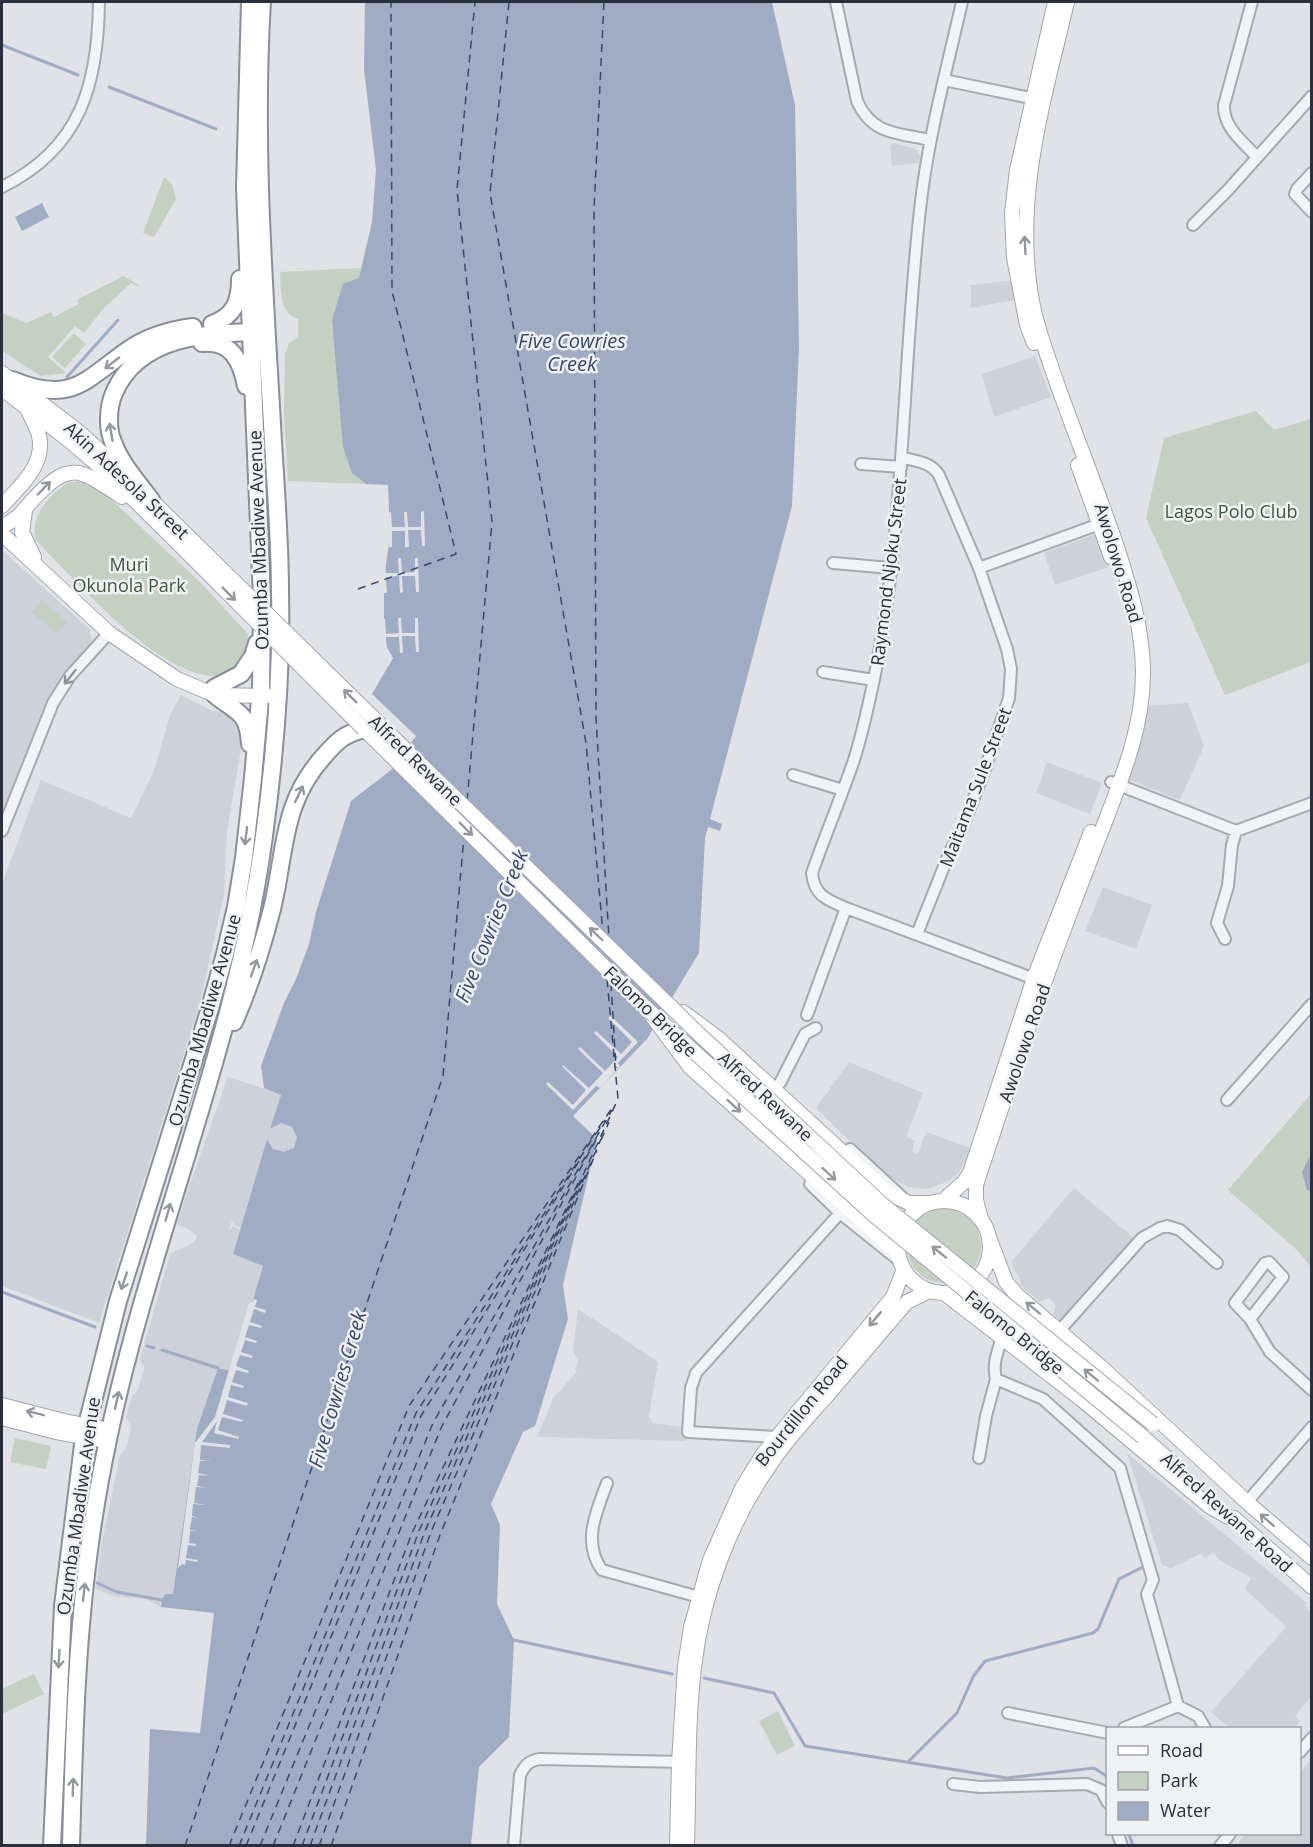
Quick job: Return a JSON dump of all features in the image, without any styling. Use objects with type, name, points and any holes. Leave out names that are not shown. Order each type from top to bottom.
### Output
[{"type":"highway","name":"Ozumba Mbadiwe Avenue","points":[[71,1845],[77,1691],[90,1537],[109,1436],[136,1324],[171,1201],[209,1081],[237,976],[259,871],[274,761],[279,692],[280,593],[245,188],[250,2]]},
{"type":"highway","name":"Ozumba Mbadiwe Avenue","points":[[52,1845],[63,1606],[86,1431],[118,1301],[225,954],[244,858],[260,692],[262,624],[254,418],[258,327],[262,2]]},
{"type":"highway","points":[[212,324],[232,313],[238,301],[245,188]]},
{"type":"highway","points":[[5,380],[37,389],[56,391],[66,389],[85,382],[129,349],[168,331],[212,324],[258,327]]},
{"type":"highway","points":[[151,508],[112,441],[110,412],[112,397],[117,385],[130,366],[149,352],[186,337],[258,327]]},
{"type":"highway","points":[[173,343],[212,342],[226,346],[241,367],[254,418]]},
{"type":"highway","points":[[253,778],[250,739],[244,719],[234,707],[211,691],[234,678],[248,666],[262,624]]},
{"type":"highway","points":[[209,1081],[240,1008],[259,954],[272,908],[289,819],[302,786],[318,763],[346,734],[364,729]]},
{"type":"main road","name":"Awolowo Road","points":[[937,1202],[964,1182],[970,1173],[1039,980],[1115,783],[1127,764],[1143,696],[1141,638],[1131,590],[1103,522],[1037,326],[1026,255],[1026,210],[1031,157],[1038,100],[1055,2]]},
{"type":"main road","name":"Awolowo Road","points":[[1038,100],[1067,2]]},
{"type":"main road","name":"Akin Adesola Street","points":[[5,380],[27,408],[151,508]]},
{"type":"main road","name":"Akin Adesola Street","points":[[5,380],[99,449],[151,508],[191,548]]},
{"type":"main road","points":[[2,506],[32,473],[38,458],[39,434],[27,408]]},
{"type":"main road","points":[[2,526],[14,522],[48,483],[59,476],[78,472],[87,474],[151,508]]},
{"type":"main road","points":[[26,508],[22,532],[39,567]]},
{"type":"main road","points":[[2,534],[108,633],[177,679],[211,691],[279,692]]},
{"type":"main road","name":"Falomo Bridge","points":[[191,548],[364,729],[646,1008],[875,1216],[1143,1437]]},
{"type":"main road","name":"Alfred Rewane","points":[[191,548],[659,995],[908,1227],[1153,1425]]},
{"type":"main road","name":"Awolowo Road","points":[[981,1219],[975,1200],[976,1185],[1039,980]]},
{"type":"main road","points":[[659,995],[718,1038],[887,1193],[909,1203],[958,1202],[971,1209],[981,1219],[1006,1282],[1016,1294],[1060,1330],[1247,1502]]},
{"type":"main road","points":[[646,1008],[690,1067],[863,1221],[901,1261],[919,1286],[929,1291],[944,1293],[958,1291],[970,1285],[980,1276],[987,1264],[990,1251],[989,1237]]},
{"type":"main road","points":[[901,1261],[898,1240],[902,1228],[918,1209],[937,1202]]},
{"type":"main road","name":"Bourdillon Road","points":[[687,1845],[684,1762],[685,1666],[699,1597],[710,1560],[742,1488],[892,1298],[901,1261]]},
{"type":"main road","name":"Bourdillon Road","points":[[677,1845],[694,1668],[700,1630],[724,1553],[738,1520],[781,1440],[907,1302],[929,1291]]},
{"type":"main road","points":[[944,1293],[1081,1399],[1209,1506],[1241,1524]]},
{"type":"main road","points":[[2,1405],[86,1431]]},
{"type":"main road","points":[[2,1418],[109,1436]]},
{"type":"main road","name":"Alfred Rewane Road","points":[[1153,1425],[1311,1558]]},
{"type":"main road","name":"Alfred Rewane Road","points":[[1143,1437],[1311,1587]]},
{"type":"street","points":[[2,187],[30,171],[44,159],[70,128],[80,110],[91,85],[94,69],[99,27],[99,2]]},
{"type":"street","points":[[836,2],[857,100],[862,113],[879,129],[930,140]]},
{"type":"street","name":"Raymond Njoku Street","points":[[962,2],[930,140],[921,202],[891,568],[874,680],[854,760],[812,873],[815,888],[821,895],[846,908],[1039,980]]},
{"type":"street","points":[[1252,2],[1223,115],[1226,124],[1257,157]]},
{"type":"street","points":[[944,80],[1038,100]]},
{"type":"street","points":[[1194,225],[1311,96]]},
{"type":"street","points":[[1311,173],[1297,189],[1296,194],[1311,212]]},
{"type":"street","name":"Maitama Sule Street","points":[[861,464],[922,462],[935,468],[979,568],[1007,649],[1011,669],[1009,698],[963,826],[949,854],[917,934]]},
{"type":"street","points":[[979,568],[1103,522]]},
{"type":"street","points":[[833,563],[891,568]]},
{"type":"street","points":[[2,831],[52,703],[70,676],[108,633]]},
{"type":"street","points":[[823,672],[874,680]]},
{"type":"street","points":[[793,775],[843,790]]},
{"type":"street","points":[[1115,783],[1236,831],[1311,803]]},
{"type":"street","points":[[1225,939],[1217,924],[1228,886],[1232,845],[1236,831]]},
{"type":"street","points":[[807,1015],[846,908]]},
{"type":"street","points":[[1227,1100],[1311,1004]]},
{"type":"street","points":[[780,1083],[805,1034],[816,1028]]},
{"type":"street","points":[[850,1149],[909,1203]]},
{"type":"street","points":[[810,1184],[840,1213],[901,1261]]},
{"type":"street","points":[[781,1440],[688,1432],[693,1380],[696,1373],[840,1213]]},
{"type":"street","points":[[1060,1330],[1142,1238],[1160,1227],[1173,1226],[1180,1230],[1217,1263]]},
{"type":"street","points":[[1250,1320],[1283,1277],[1269,1262],[1265,1263],[1236,1300],[1237,1305],[1250,1320],[1270,1352],[1311,1390]]},
{"type":"street","points":[[979,1458],[986,1416],[996,1379],[994,1370],[1002,1337]]},
{"type":"street","points":[[996,1379],[1043,1399],[1120,1468],[1153,1580],[1147,1594],[1178,1706],[1198,1716],[1204,1727]]},
{"type":"street","points":[[1247,1502],[1311,1427]]},
{"type":"street","points":[[607,1484],[596,1515],[591,1543],[593,1557],[602,1570],[699,1597]]},
{"type":"street","points":[[1126,1727],[1178,1706]]},
{"type":"street","points":[[1008,1713],[1106,1733]]},
{"type":"street","points":[[1301,1750],[1311,1738]]},
{"type":"street","points":[[514,1845],[520,1774],[530,1761],[539,1759],[684,1762]]},
{"type":"street","points":[[953,1784],[980,1787],[1087,1784],[1101,1790],[1106,1801]]},
{"type":"shaded area","points":[[894,143],[916,149],[920,156],[919,163],[892,166],[890,146]]},
{"type":"shaded area","points":[[1018,280],[1021,299],[971,308],[971,285]]},
{"type":"shaded area","points":[[1035,356],[1051,397],[994,417],[982,374]]},
{"type":"shaded area","points":[[1093,535],[1102,538],[1112,566],[1055,585],[1044,553]]},
{"type":"shaded area","points":[[2,550],[90,630],[92,643],[55,689],[40,717],[2,815]]},
{"type":"shaded area","points":[[181,695],[210,710],[235,715],[243,738],[227,831],[224,894],[199,1006],[99,1323],[2,1286],[2,884],[41,780],[131,818],[154,771],[170,715]]},
{"type":"shaded area","points":[[1188,703],[1204,746],[1180,800],[1127,779],[1147,706]]},
{"type":"shaded area","points":[[1047,762],[1102,783],[1090,814],[1036,793]]},
{"type":"shaded area","points":[[1103,887],[1152,905],[1136,949],[1085,931]]},
{"type":"shaded area","points":[[849,1062],[923,1093],[906,1137],[915,1141],[912,1152],[918,1154],[926,1132],[973,1149],[958,1174],[949,1181],[928,1189],[908,1187],[887,1176],[853,1148],[855,1146],[816,1108]]},
{"type":"shaded area","points":[[228,1077],[281,1094],[271,1129],[281,1123],[292,1127],[297,1137],[294,1148],[284,1153],[273,1149],[267,1139],[241,1227],[233,1225],[232,1221],[229,1229],[231,1230],[232,1227],[240,1229],[233,1254],[263,1266],[232,1371],[219,1368],[173,1595],[162,1600],[161,1607],[146,1599],[114,1596],[96,1589],[102,1542],[120,1455],[126,1448],[131,1426],[126,1417],[132,1396],[138,1390],[144,1367],[140,1359],[170,1254],[195,1242],[197,1236],[176,1224]]},
{"type":"shaded area","points":[[1074,1188],[1134,1238],[1061,1320],[1053,1314],[1056,1305],[1049,1298],[1039,1302],[1020,1285],[1020,1278],[1012,1267],[1012,1261]]},
{"type":"shaded area","points":[[578,1309],[658,1362],[649,1416],[653,1423],[688,1428],[686,1441],[537,1437],[554,1397],[577,1372],[575,1370],[578,1360],[573,1351]]},
{"type":"shaded area","points":[[1127,1453],[1307,1603],[1305,1606],[1311,1611],[1311,1697],[1295,1716],[1300,1721],[1295,1727],[1228,1727],[1211,1712],[1286,1627],[1245,1589],[1251,1578],[1221,1561],[1213,1552],[1206,1558],[1200,1554],[1171,1568],[1162,1565]]},
{"type":"shaded area","points":[[1311,1759],[1311,1845],[1241,1845],[1238,1843],[1245,1835],[1301,1835],[1301,1772]]},
{"type":"green space","points":[[164,177],[172,184],[176,199],[154,237],[143,233]]},
{"type":"green space","points":[[361,268],[352,473],[366,484],[288,481],[284,414],[285,354],[289,343],[298,337],[298,319],[287,312],[284,306],[280,272]]},
{"type":"green space","points":[[123,276],[139,285],[138,287],[131,283],[104,308],[84,333],[75,326],[48,357],[66,373],[41,376],[2,351],[2,313],[26,323],[51,312],[54,317],[79,304],[77,300]]},
{"type":"green space","points":[[74,333],[86,344],[65,368],[52,357]]},
{"type":"green space","name":"Lagos Polo Club","points":[[1256,411],[1274,430],[1311,419],[1311,662],[1225,695],[1146,518],[1164,438]]},
{"type":"green space","name":"Muri Okunola Park","points":[[69,482],[84,482],[99,488],[201,583],[248,634],[246,653],[237,668],[225,674],[202,675],[177,665],[150,648],[96,602],[35,539],[36,521],[43,506],[54,493]]},
{"type":"green space","points":[[42,600],[67,622],[56,633],[32,612]]},
{"type":"green space","points":[[1311,1094],[1311,1267],[1298,1251],[1228,1190]]},
{"type":"green space","points":[[944,1209],[958,1212],[970,1220],[978,1232],[981,1246],[978,1260],[970,1272],[958,1280],[944,1283],[930,1280],[918,1272],[910,1260],[907,1246],[910,1232],[918,1220],[930,1212]]},
{"type":"green space","points":[[15,1438],[51,1446],[46,1469],[10,1462]]},
{"type":"green space","points":[[34,1674],[44,1694],[2,1714],[2,1689]]},
{"type":"green space","points":[[778,1711],[795,1746],[777,1755],[759,1721]]},
{"type":"water","name":"Five Cowries Creek","points":[[365,2],[772,2],[795,105],[799,348],[792,506],[710,819],[722,824],[720,831],[708,827],[705,838],[699,953],[647,1039],[573,1116],[597,1139],[563,1285],[568,1319],[535,1426],[523,1432],[491,1504],[500,1525],[497,1604],[514,1640],[509,1737],[479,1767],[471,1845],[146,1845],[150,1729],[200,1733],[214,1613],[161,1607],[165,1594],[173,1594],[197,1429],[218,1368],[232,1371],[263,1266],[233,1254],[267,1139],[273,1149],[284,1152],[294,1148],[297,1137],[292,1127],[281,1123],[270,1129],[281,1095],[264,1088],[261,1066],[309,944],[316,912],[351,801],[391,770],[416,736],[372,694],[393,658],[384,642],[384,579],[390,536],[388,485],[366,484],[352,473],[343,447],[332,320],[343,284],[359,278],[372,222],[376,170],[364,69]]},
{"type":"water","points":[[42,203],[49,217],[22,231],[15,217]]},
{"type":"water","points":[[1311,1154],[1311,1191],[1307,1190],[1302,1172]]},
{"type":"pier","points":[[424,511],[425,546],[422,546],[421,530],[408,530],[409,547],[405,547],[405,531],[392,531],[392,547],[389,547],[388,513],[391,512],[392,527],[405,527],[404,512],[407,512],[408,527],[421,527],[421,512]]},
{"type":"pier","points":[[398,558],[401,558],[402,573],[415,572],[415,558],[418,558],[419,592],[416,592],[415,576],[402,576],[403,592],[400,593],[399,576],[386,577],[387,593],[384,593],[384,559],[386,573],[399,573]]},
{"type":"pier","points":[[398,618],[401,618],[402,633],[415,633],[415,618],[418,618],[419,652],[416,652],[415,636],[402,636],[403,653],[400,653],[399,637],[386,637],[387,652],[383,647],[382,619],[385,619],[386,634],[399,633]]},
{"type":"pier","points":[[611,1016],[638,1042],[618,1063],[620,1066],[600,1088],[596,1086],[573,1110],[546,1084],[548,1082],[573,1105],[586,1090],[562,1066],[589,1088],[603,1073],[578,1049],[580,1047],[605,1071],[618,1057],[594,1033],[596,1031],[621,1054],[632,1042],[608,1018]]},
{"type":"pier","points":[[254,1299],[257,1300],[255,1307],[266,1310],[265,1313],[254,1309],[250,1322],[262,1326],[261,1328],[249,1325],[245,1337],[257,1341],[256,1343],[245,1340],[241,1352],[253,1356],[252,1358],[240,1355],[236,1366],[249,1371],[248,1373],[236,1370],[232,1382],[244,1386],[243,1388],[231,1385],[228,1397],[248,1403],[247,1406],[227,1400],[223,1414],[243,1420],[242,1422],[222,1417],[218,1430],[239,1437],[239,1439],[214,1433],[217,1421],[202,1442],[230,1445],[230,1448],[201,1445],[200,1460],[212,1461],[200,1461],[198,1473],[210,1476],[199,1475],[197,1486],[208,1488],[196,1487],[194,1503],[207,1505],[193,1504],[192,1516],[199,1518],[192,1517],[190,1530],[198,1531],[190,1531],[189,1543],[196,1544],[196,1546],[188,1545],[186,1558],[198,1560],[197,1562],[186,1560],[185,1565],[182,1564],[178,1568],[195,1443],[215,1417],[249,1303],[252,1303]]},
{"type":"waterway","points":[[2,45],[78,75]]},
{"type":"waterway","points":[[109,87],[216,129]]},
{"type":"waterway","points":[[67,377],[118,320]]},
{"type":"waterway","points":[[2,1292],[95,1327]]},
{"type":"waterway","points":[[147,1346],[154,1348]]},
{"type":"waterway","points":[[162,1350],[218,1368]]},
{"type":"waterway","points":[[1253,1487],[1269,1469]]},
{"type":"waterway","points":[[909,1761],[957,1713],[973,1677],[985,1661],[1093,1633],[1098,1629],[1119,1579],[1145,1566]]},
{"type":"waterway","points":[[97,1583],[117,1592],[162,1600]]},
{"type":"waterway","points":[[514,1640],[672,1674]]},
{"type":"waterway","points":[[704,1678],[774,1693],[805,1746],[1007,1778],[1094,1768],[1106,1776]]},
{"type":"waterway","points":[[1129,1835],[1133,1846]]},
{"type":"ferry route","points":[[358,589],[456,554],[392,291],[391,2]]},
{"type":"ferry route","points":[[467,801],[492,522],[457,190],[475,2]]},
{"type":"ferry route","points":[[509,2],[490,193],[586,743],[603,933]]},
{"type":"ferry route","points":[[604,2],[594,210],[596,718],[609,939]]},
{"type":"ferry route","points":[[185,1846],[443,1076],[464,836]]},
{"type":"ferry route","points":[[302,1846],[419,1531],[618,1099],[607,979]]},
{"type":"ferry route","points":[[611,983],[616,1068]]},
{"type":"ferry route","points":[[229,1846],[409,1406],[614,1105]]},
{"type":"ferry route","points":[[260,1846],[433,1423],[612,1110]]},
{"type":"ferry route","points":[[596,1134],[605,1120]]},
{"type":"ferry route","points":[[601,1140],[609,1122]]},
{"type":"ferry route","points":[[239,1846],[416,1413],[596,1133]]},
{"type":"ferry route","points":[[273,1846],[441,1428],[599,1134]]},
{"type":"ferry route","points":[[319,1846],[431,1532],[601,1139]]},
{"type":"ferry route","points":[[331,1846],[440,1535],[597,1150]]},
{"type":"ferry route","points":[[246,1846],[421,1416],[581,1158]]},
{"type":"ferry route","points":[[293,1846],[412,1533],[580,1179]]},
{"type":"ferry route","points":[[310,1846],[425,1531],[582,1179]]}]
